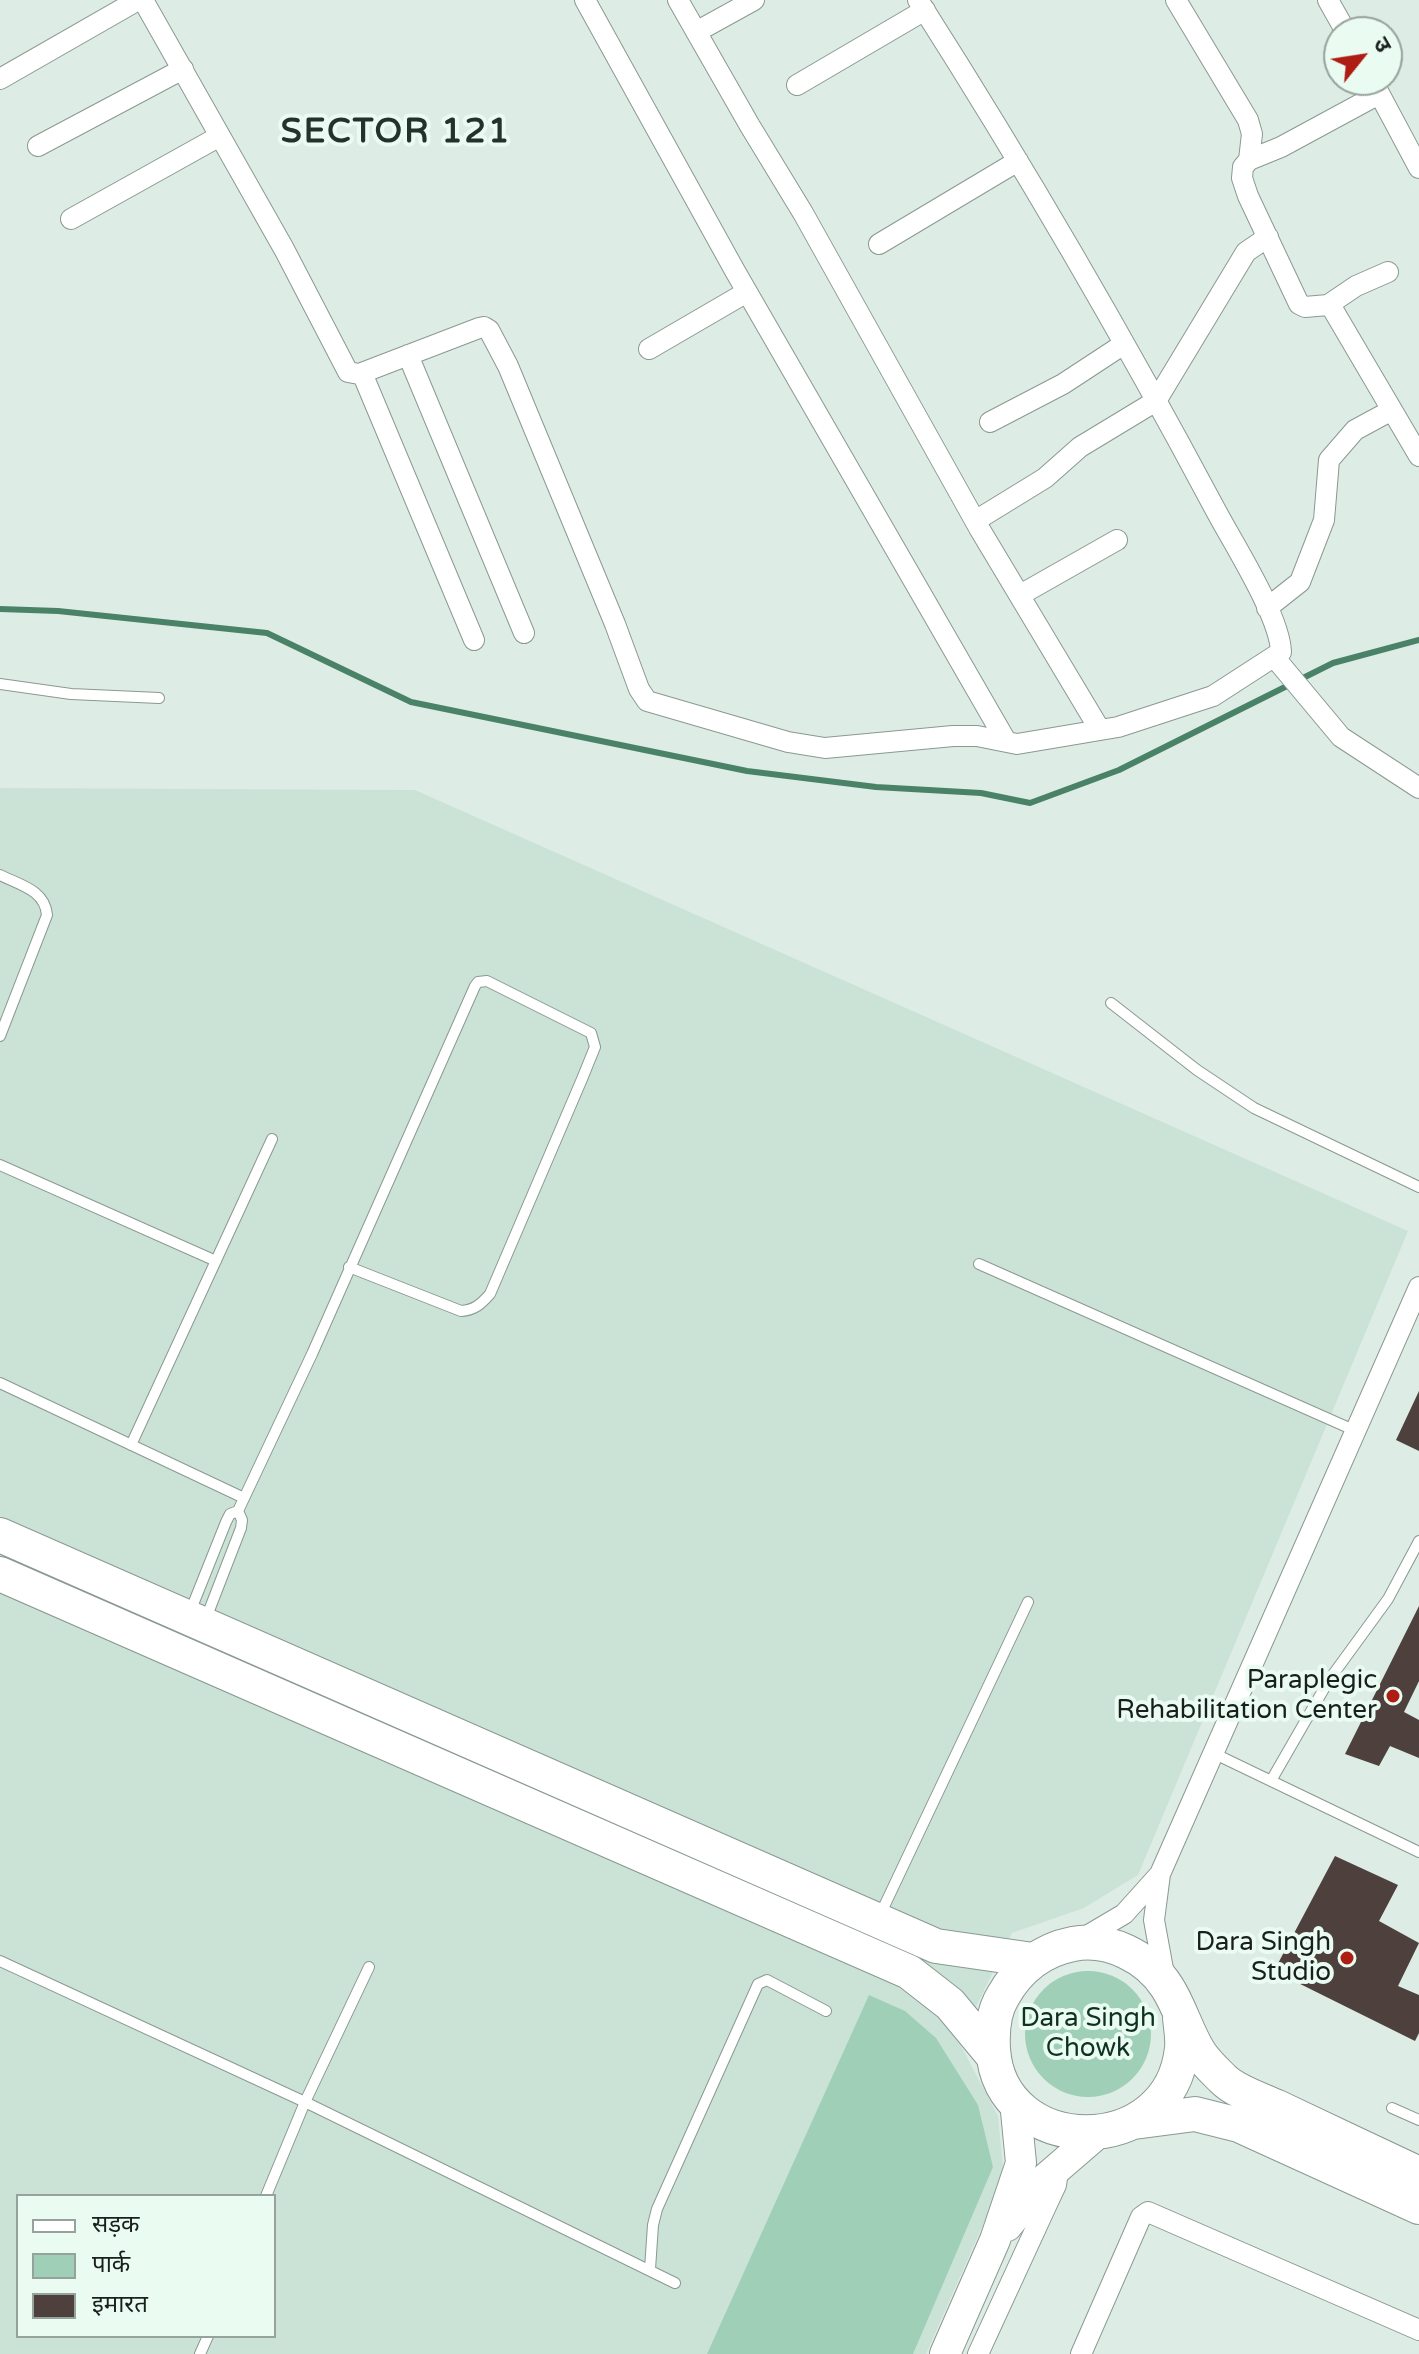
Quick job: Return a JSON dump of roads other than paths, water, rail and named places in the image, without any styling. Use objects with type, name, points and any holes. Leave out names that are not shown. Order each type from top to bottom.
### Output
[{"type":"highway","points":[[0,1535],[936,1946],[1033,1960]]},
{"type":"highway","points":[[0,1574],[909,1972],[950,2004],[994,2057]]},
{"type":"highway","points":[[1419,2174],[1226,2083],[1200,2055],[1166,1985],[1135,1956],[1115,1947],[1094,1943],[1073,1944],[1033,1960],[1013,1979],[999,2002],[992,2029],[994,2057],[1005,2088],[1038,2121],[1067,2132],[1097,2134],[1134,2122],[1195,2114],[1239,2125],[1419,2207]]},
{"type":"highway","points":[[1134,2122],[1158,2103],[1174,2078],[1182,2048],[1180,2018]]},
{"type":"main road","points":[[945,2354],[995,2240],[1021,2163],[1015,2101]]},
{"type":"main road","points":[[995,2240],[1046,2178],[1097,2134]]},
{"type":"street","points":[[0,79],[102,9],[140,0],[183,69],[284,249],[344,366],[353,374],[362,373],[479,328],[489,330],[526,409],[639,689],[647,701],[788,742],[825,748],[953,736],[1017,744],[1118,727],[1213,696],[1275,658],[1281,647],[1267,608],[1156,401],[1018,161],[921,5],[797,85]]},
{"type":"street","points":[[585,0],[747,292],[1006,741]]},
{"type":"street","points":[[678,0],[803,213],[975,521],[1100,730]]},
{"type":"street","points":[[696,32],[754,0]]},
{"type":"street","points":[[1176,0],[1248,120],[1252,134],[1249,160]]},
{"type":"street","points":[[38,146],[183,69]]},
{"type":"street","points":[[1362,96],[1281,147],[1249,160],[1243,167],[1242,178],[1299,304],[1305,307],[1328,305],[1356,286],[1388,272]]},
{"type":"street","points":[[1381,96],[1419,168]]},
{"type":"street","points":[[71,219],[220,136]]},
{"type":"street","points":[[879,244],[1018,161]]},
{"type":"street","points":[[975,521],[1045,478],[1080,447],[1156,401],[1246,252],[1268,237]]},
{"type":"street","points":[[649,349],[747,292]]},
{"type":"street","points":[[1328,305],[1336,312],[1419,456]]},
{"type":"street","points":[[990,422],[1063,384],[1124,344]]},
{"type":"street","points":[[408,355],[524,633]]},
{"type":"street","points":[[362,373],[474,640]]},
{"type":"street","points":[[1267,608],[1300,582],[1324,520],[1329,460],[1355,430],[1392,410]]},
{"type":"street","points":[[1020,595],[1117,540]]},
{"type":"street","points":[[1275,658],[1341,737],[1419,788]]},
{"type":"street","points":[[1166,1985],[1154,1920],[1160,1874],[1419,1287]]},
{"type":"street","points":[[1073,1944],[1124,1914],[1160,1874]]},
{"type":"street","points":[[978,2354],[1056,2185],[1058,2167]]},
{"type":"street","points":[[1089,2352],[1141,2217],[1148,2212],[1419,2330]]},
{"type":"lane","points":[[0,684],[71,694],[159,698]]},
{"type":"lane","points":[[0,875],[39,894],[46,905],[47,915],[0,1036]]},
{"type":"lane","points":[[196,1621],[226,1522],[230,1514],[238,1511],[312,1354],[349,1267],[478,982],[487,981],[591,1033],[595,1047],[587,1069],[490,1294],[481,1304],[472,1310],[461,1311],[349,1267]]},
{"type":"lane","points":[[1111,1003],[1197,1070],[1254,1108],[1310,1138],[1419,1187]]},
{"type":"lane","points":[[131,1445],[272,1139]]},
{"type":"lane","points":[[0,1165],[216,1261]]},
{"type":"lane","points":[[979,1264],[1356,1431]]},
{"type":"lane","points":[[0,1383],[244,1498]]},
{"type":"lane","points":[[196,1621],[241,1528],[238,1511]]},
{"type":"lane","points":[[1272,1779],[1329,1680],[1388,1599],[1419,1541]]},
{"type":"lane","points":[[878,1920],[1028,1602]]},
{"type":"lane","points":[[1213,1753],[1419,1852]]},
{"type":"lane","points":[[0,1961],[305,2102],[675,2283]]},
{"type":"lane","points":[[267,2194],[305,2102],[369,1967]]},
{"type":"lane","points":[[650,2269],[657,2209],[758,1984],[767,1980],[826,2011]]},
{"type":"lane","points":[[1392,2108],[1419,2120]]},
{"type":"waterway","points":[[0,609],[58,611],[267,633],[411,702],[747,771],[876,787],[981,793],[1030,803],[1119,770],[1333,663],[1419,640]]},
{"type":"place","name":"Paraplegic Rehabilitation Center","points":[[1393,1696]]},
{"type":"place","name":"Dara Singh Studio","points":[[1347,1958]]},
{"type":"district","name":"SECTOR 121","points":[[396,133]]},
{"type":"park label","name":"Dara Singh Chowk","points":[[1088,2034]]}]
